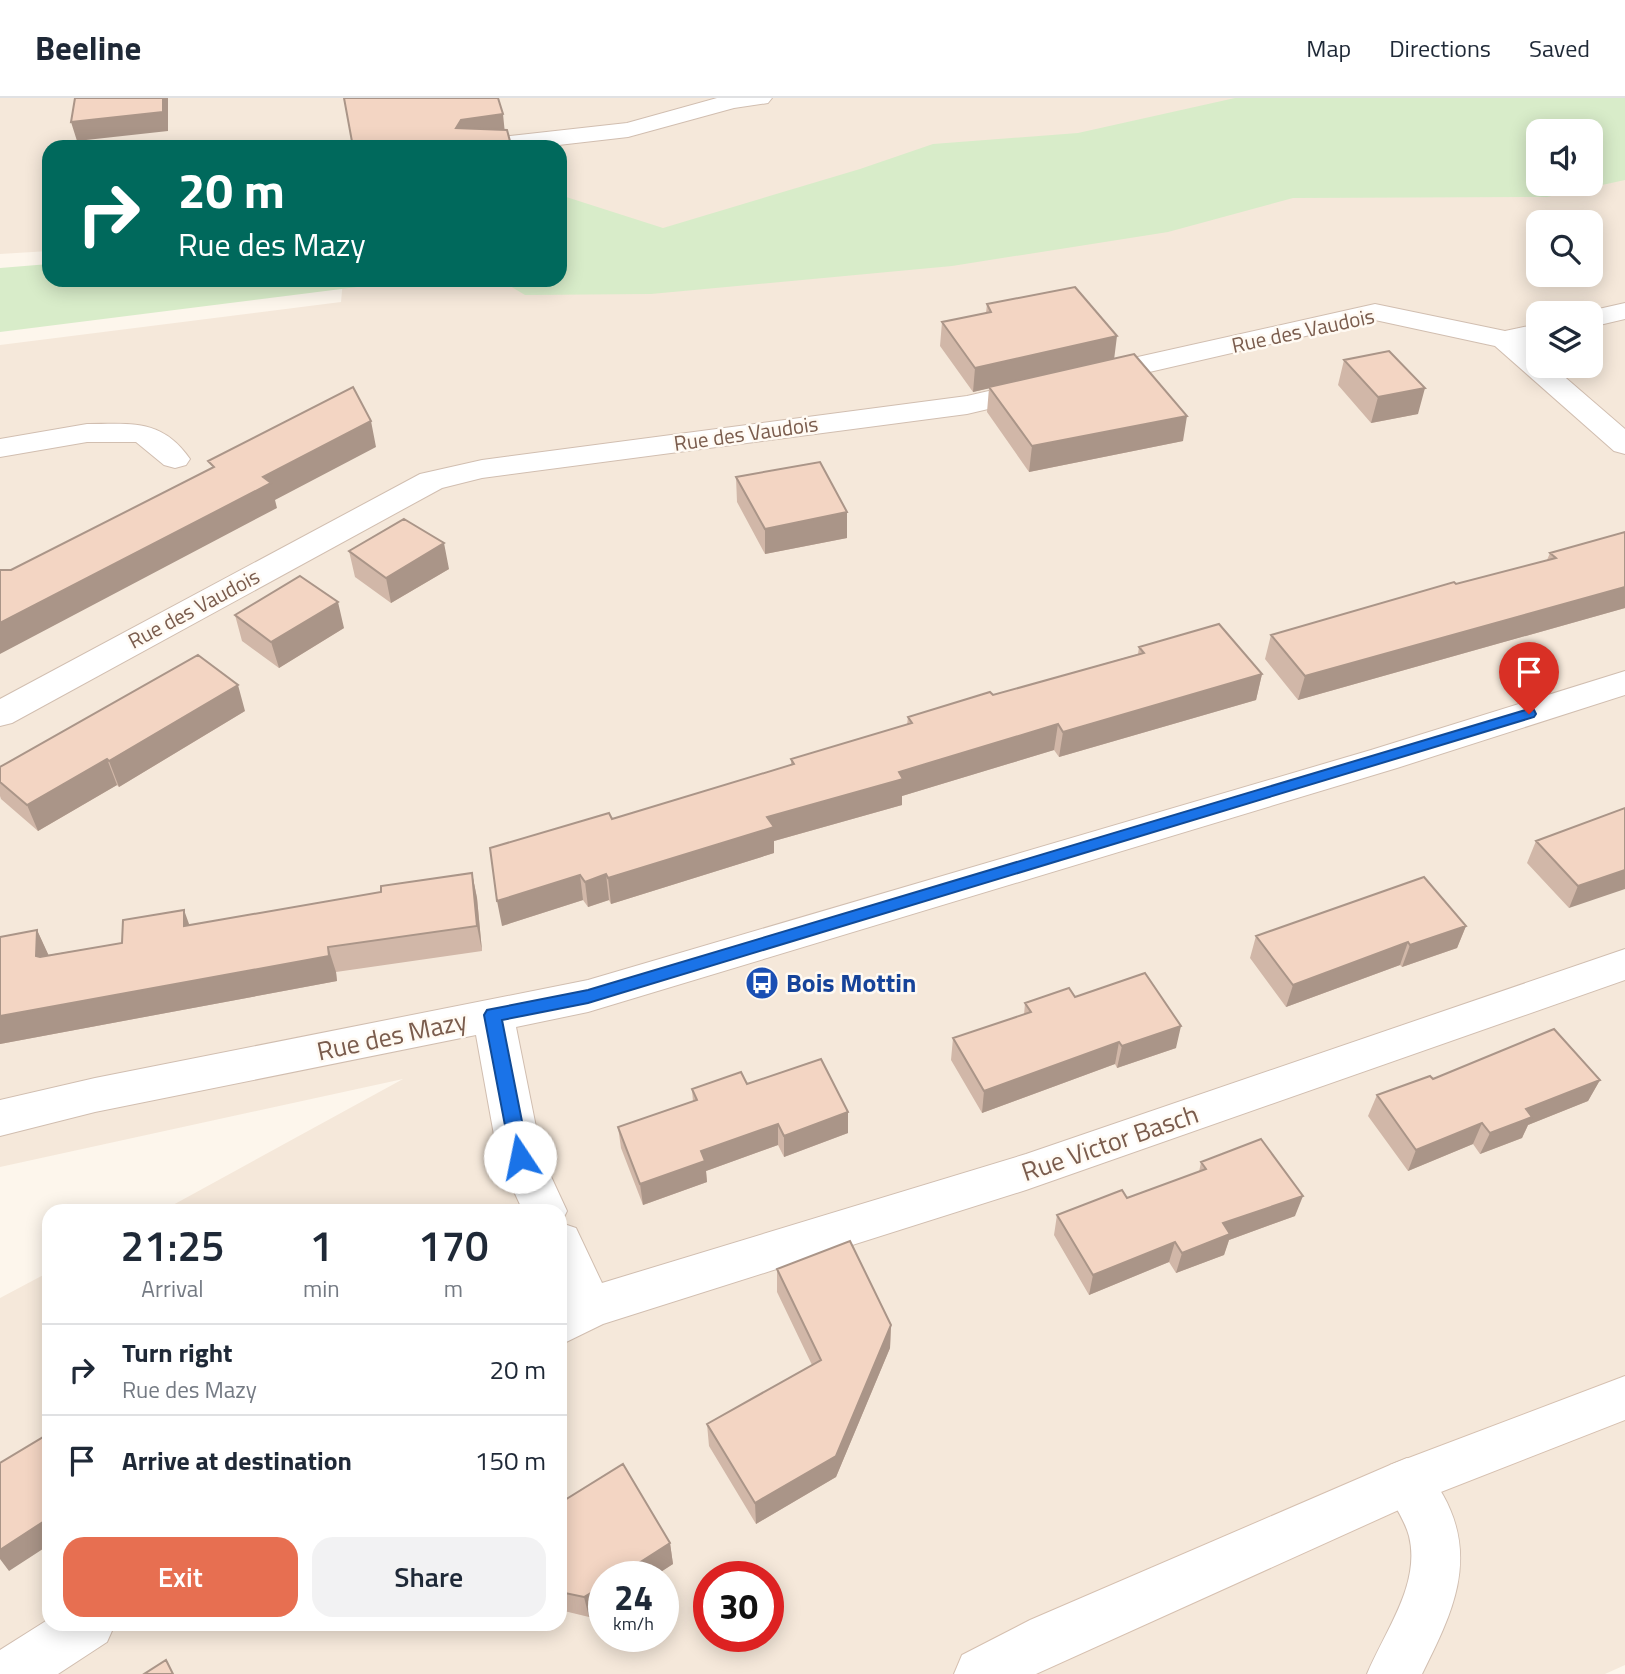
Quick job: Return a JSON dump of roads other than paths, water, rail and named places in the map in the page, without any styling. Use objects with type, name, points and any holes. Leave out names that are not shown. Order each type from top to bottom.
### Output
[{"type":"street","points":[[537,140],[628,130],[733,101],[760,98]]},
{"type":"street","points":[[1603,316],[1625,311]]},
{"type":"street","name":"Rue des Vaudois","points":[[0,714],[431,481],[482,469],[967,405],[1375,312],[1505,341],[1526,335]]},
{"type":"street","points":[[1505,341],[1625,445]]},
{"type":"street","points":[[0,448],[88,433],[144,433],[175,459]]},
{"type":"street","name":"Rue des Mazy","points":[[0,1118],[94,1096],[588,996],[1357,767],[1625,683]]},
{"type":"street","name":"Rue Victor Basch","points":[[567,1277],[575,1316],[1026,1172],[1625,964]]},
{"type":"street","points":[[493,1015],[520,1157],[542,1204]]},
{"type":"street","points":[[981,1674],[1049,1639],[1407,1482],[1625,1398]]},
{"type":"street","points":[[1394,1674],[1417,1630],[1438,1568],[1431,1522],[1407,1482]]},
{"type":"street","points":[[10,1674],[78,1631]]},
{"type":"place","name":"Bois Mottin","points":[[762,983]]}]
